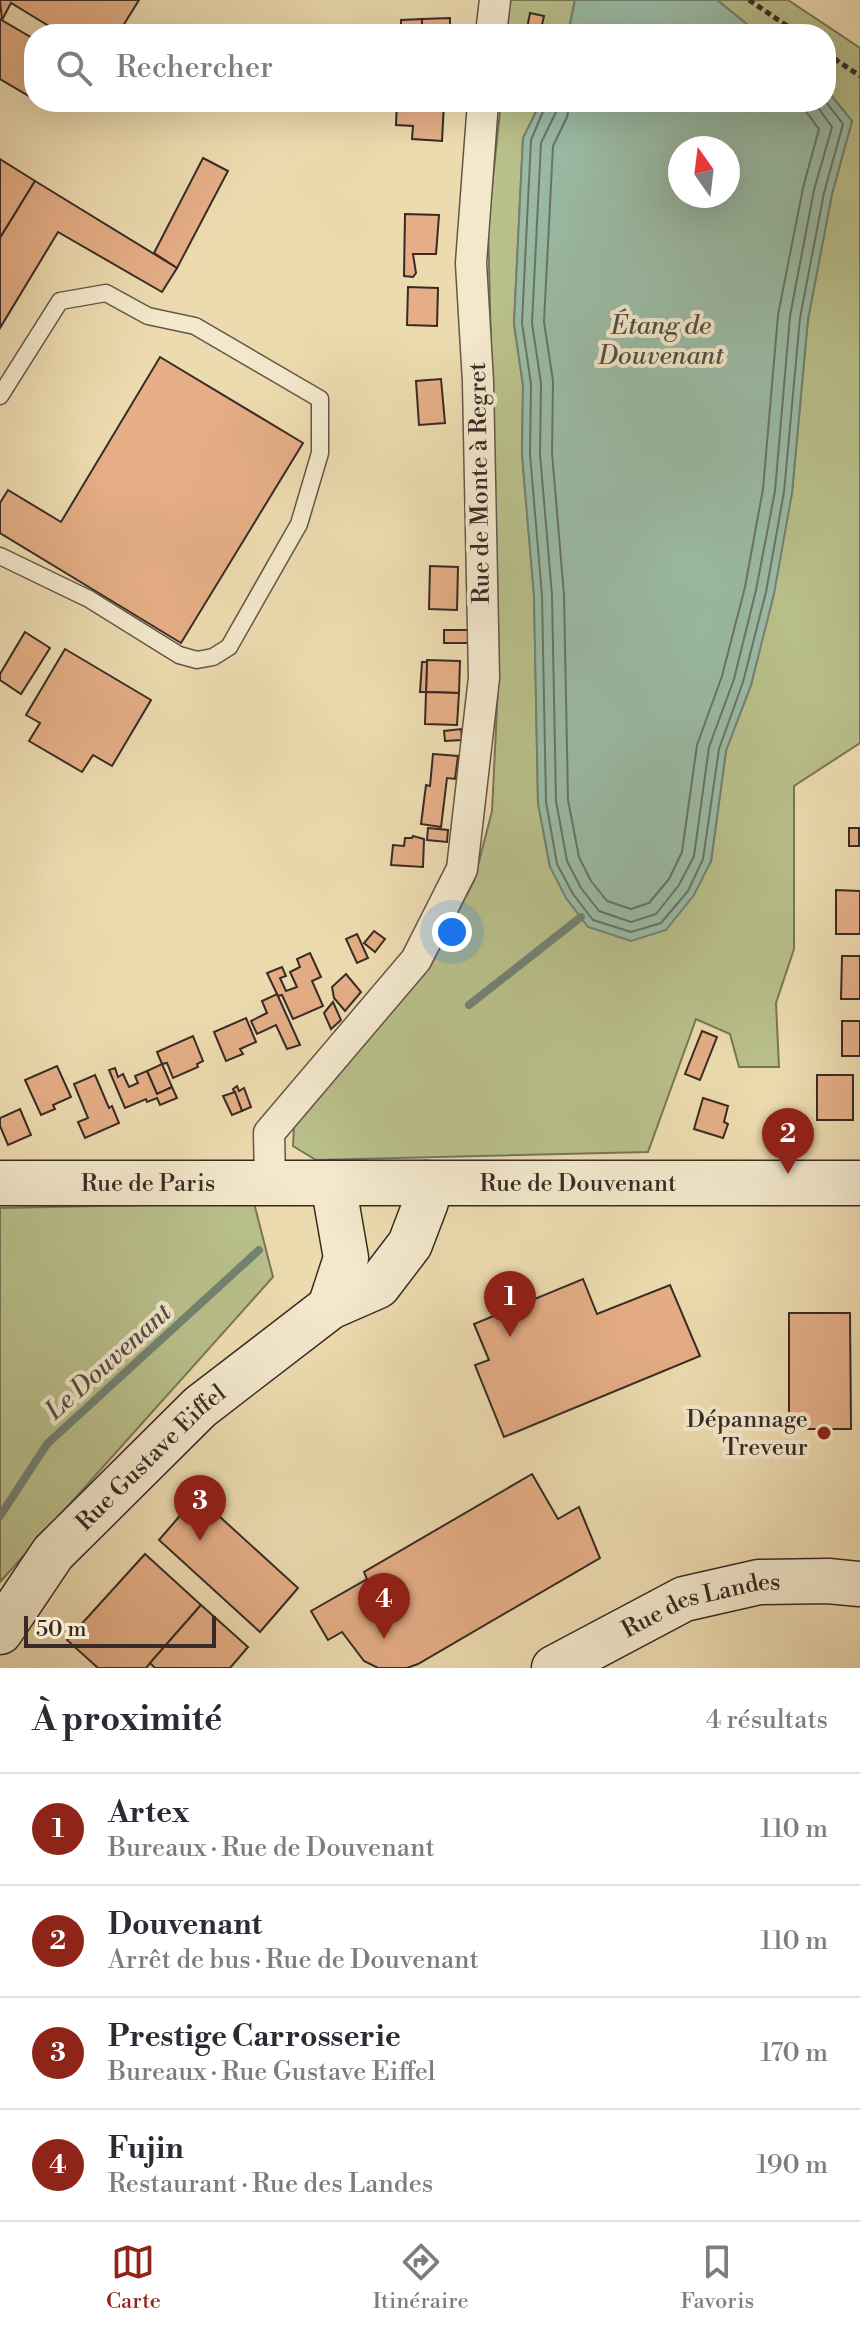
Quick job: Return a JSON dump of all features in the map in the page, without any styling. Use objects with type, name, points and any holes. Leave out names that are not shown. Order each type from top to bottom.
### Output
[{"type":"street","points":[[492,24],[495,0]]},
{"type":"street","name":"Rue de Monte à Regret","points":[[300,1183],[269,1133],[416,960],[462,869],[484,678],[478,382],[471,263],[482,112]]},
{"type":"street","name":"Rue de Paris","points":[[0,1183],[300,1183]]},
{"type":"street","points":[[300,1183],[346,1258],[330,1307]]},
{"type":"street","name":"Rue de Douvenant","points":[[300,1183],[860,1183]]},
{"type":"street","name":"Rue Gustave Eiffel","points":[[0,1632],[53,1553],[189,1418],[330,1307],[378,1286],[410,1244],[426,1202],[426,1183]]},
{"type":"street","name":"Rue des Landes","points":[[554,1668],[684,1599],[759,1582],[860,1584]]},
{"type":"lane","points":[[0,396],[60,301],[106,293],[148,316],[195,326],[320,399],[320,453],[299,524],[229,647],[213,657],[197,660],[179,655],[89,599],[0,556]]},
{"type":"path","points":[[749,0],[784,24]]},
{"type":"path","points":[[836,60],[860,76]]},
{"type":"shaded area","points":[[509,0],[575,0],[570,24],[507,24]]},
{"type":"shaded area","points":[[717,0],[788,0],[824,24],[747,24]]},
{"type":"shaded area","points":[[836,32],[860,48],[860,743],[794,786],[794,949],[776,1003],[779,1067],[739,1067],[730,1034],[696,1019],[648,1152],[316,1160],[293,1146],[294,1127],[430,967],[474,881],[492,811],[499,666],[488,225],[500,112],[536,112],[523,138],[514,324],[523,385],[522,454],[534,596],[538,803],[550,867],[711,862],[726,750],[751,685],[792,493],[808,319],[832,194],[852,121],[836,101]]},
{"type":"shaded area","points":[[254,1203],[273,1277],[0,1582],[0,1208]]},
{"type":"water","points":[[575,0],[717,0],[747,24],[570,24]]},
{"type":"water","name":"Étang de Douvenant","points":[[836,101],[852,121],[832,194],[808,319],[792,493],[774,594],[751,685],[726,751],[711,861],[694,895],[666,930],[631,941],[588,927],[566,898],[550,867],[538,803],[534,596],[522,454],[523,385],[514,324],[523,138],[536,112],[836,112]]},
{"type":"building","points":[[0,0],[139,0],[124,24],[46,24],[11,3],[2,20]]},
{"type":"building","points":[[530,13],[544,16],[542,24],[528,24]]},
{"type":"building","points":[[450,18],[450,24],[422,24],[422,19]]},
{"type":"building","points":[[0,19],[24,33],[24,93],[0,79]]},
{"type":"building","points":[[422,19],[422,24],[401,24],[401,20]]},
{"type":"building","points":[[397,112],[443,112],[442,141],[412,139],[413,126],[396,125]]},
{"type":"building","points":[[203,158],[228,171],[177,268],[154,253]]},
{"type":"building","points":[[0,159],[35,181],[0,238]]},
{"type":"building","points":[[35,181],[177,268],[162,292],[58,232],[0,328],[0,238]]},
{"type":"building","points":[[405,214],[439,215],[436,254],[413,254],[416,273],[413,277],[404,276]]},
{"type":"building","points":[[408,287],[438,288],[437,326],[407,325]]},
{"type":"building","points":[[160,357],[303,443],[181,643],[0,533],[0,503],[8,490],[61,522]]},
{"type":"building","points":[[441,379],[445,423],[419,425],[416,381]]},
{"type":"building","points":[[430,566],[458,567],[457,610],[429,609]]},
{"type":"building","points":[[444,630],[468,630],[468,643],[444,643]]},
{"type":"building","points":[[25,632],[50,648],[21,694],[0,680],[0,674]]},
{"type":"building","points":[[65,649],[151,700],[112,766],[93,755],[82,772],[29,741],[40,723],[26,715]]},
{"type":"building","points":[[427,660],[460,661],[459,693],[426,692]]},
{"type":"building","points":[[422,662],[427,662],[426,692],[420,692]]},
{"type":"building","points":[[426,692],[459,693],[457,725],[425,724]]},
{"type":"building","points":[[461,729],[462,740],[445,741],[444,731]]},
{"type":"building","points":[[433,754],[458,756],[455,779],[447,778],[441,827],[421,824],[426,785],[430,786]]},
{"type":"building","points":[[428,828],[448,830],[447,842],[427,840]]},
{"type":"building","points":[[849,828],[859,828],[859,846],[849,846]]},
{"type":"building","points":[[413,836],[424,839],[423,867],[391,865],[393,845],[404,846],[405,838]]},
{"type":"building","points":[[836,890],[860,891],[860,934],[836,934]]},
{"type":"building","points":[[374,931],[385,939],[375,952],[364,943]]},
{"type":"building","points":[[357,934],[368,958],[357,963],[346,939]]},
{"type":"building","points":[[310,953],[321,977],[312,981],[323,1006],[293,1019],[267,973],[282,967],[286,976],[280,978],[286,991],[297,987],[290,972],[300,967],[297,959]]},
{"type":"building","points":[[842,956],[860,956],[860,999],[841,999]]},
{"type":"building","points":[[346,974],[361,992],[345,1011],[334,998],[332,987]]},
{"type":"building","points":[[277,994],[300,1045],[287,1049],[276,1025],[257,1034],[251,1021],[267,1013],[262,1001]]},
{"type":"building","points":[[333,1002],[341,1020],[331,1029],[324,1013]]},
{"type":"building","points":[[246,1018],[256,1042],[240,1049],[243,1054],[226,1061],[214,1032]]},
{"type":"building","points":[[842,1021],[860,1021],[860,1056],[842,1056]]},
{"type":"building","points":[[702,1031],[717,1037],[700,1080],[685,1074]]},
{"type":"building","points":[[193,1036],[203,1061],[197,1064],[198,1067],[173,1078],[167,1063],[162,1064],[157,1052]]},
{"type":"building","points":[[162,1064],[172,1087],[157,1094],[147,1071]]},
{"type":"building","points":[[57,1066],[71,1097],[53,1105],[55,1109],[41,1115],[25,1080]]},
{"type":"building","points":[[115,1068],[118,1077],[123,1074],[129,1087],[138,1083],[135,1076],[147,1071],[157,1094],[172,1087],[177,1098],[160,1105],[157,1098],[147,1102],[146,1099],[125,1108],[109,1070]]},
{"type":"building","points":[[95,1075],[119,1123],[85,1138],[78,1122],[88,1118],[74,1084]]},
{"type":"building","points":[[817,1075],[853,1075],[853,1120],[817,1120]]},
{"type":"building","points":[[237,1086],[239,1091],[244,1088],[251,1107],[242,1111],[233,1089]]},
{"type":"building","points":[[235,1092],[242,1111],[232,1115],[223,1096]]},
{"type":"building","points":[[703,1098],[728,1106],[724,1122],[728,1124],[723,1138],[694,1129]]},
{"type":"building","points":[[20,1109],[31,1135],[8,1145],[0,1118]]},
{"type":"building","points":[[583,1279],[597,1314],[670,1285],[700,1356],[504,1437],[475,1365],[489,1360],[474,1324]]},
{"type":"building","points":[[789,1313],[850,1313],[851,1429],[789,1429]]},
{"type":"building","points":[[532,1474],[558,1519],[579,1507],[600,1558],[407,1668],[378,1668],[364,1661],[342,1632],[328,1640],[311,1611],[367,1579],[364,1572]]},
{"type":"building","points":[[197,1496],[298,1588],[260,1632],[159,1540]]},
{"type":"building","points":[[145,1554],[201,1605],[146,1668],[98,1668],[67,1640]]},
{"type":"building","points":[[201,1605],[248,1647],[230,1668],[155,1668],[150,1663]]},
{"type":"waterway","name":"Le Douvenant","points":[[469,1005],[581,917]]},
{"type":"waterway","name":"Le Douvenant","points":[[0,1516],[47,1444],[259,1250]]},
{"type":"place","name":"Douvenant","points":[[788,1174]]},
{"type":"place","name":"Artex","points":[[510,1337]]},
{"type":"place","name":"Dépannage Treveur","points":[[824,1433]]},
{"type":"place","name":"Prestige Carrosserie","points":[[200,1541]]},
{"type":"place","name":"Fujin","points":[[384,1639]]}]
